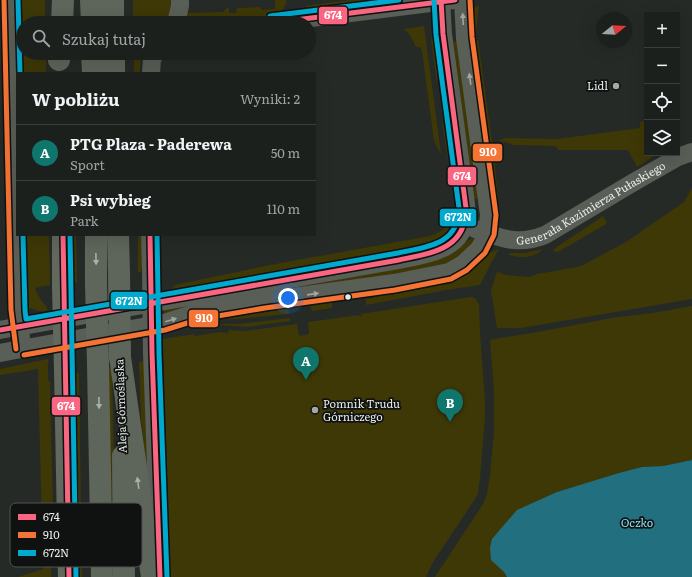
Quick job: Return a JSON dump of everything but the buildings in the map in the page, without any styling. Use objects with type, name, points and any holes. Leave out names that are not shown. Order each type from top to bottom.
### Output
[{"type":"highway","points":[[62,16],[63,0]]},
{"type":"highway","points":[[91,0],[92,16]]},
{"type":"highway","points":[[113,0],[113,16]]},
{"type":"highway","points":[[92,60],[93,72]]},
{"type":"highway","points":[[114,60],[114,72]]},
{"type":"highway","points":[[96,236],[101,503]]},
{"type":"highway","name":"Aleja Górnośląska","points":[[118,236],[123,503]]},
{"type":"highway","points":[[120,357],[141,503]]},
{"type":"highway","points":[[142,508],[152,577]]},
{"type":"highway","points":[[102,567],[102,577]]},
{"type":"highway","name":"Aleja Górnośląska","points":[[124,567],[124,577]]},
{"type":"main road","points":[[62,236],[68,503]]},
{"type":"main road","points":[[69,567],[69,577]]},
{"type":"street","points":[[11,0],[16,221]]},
{"type":"street","points":[[56,0],[57,16]]},
{"type":"street","points":[[178,16],[180,0]]},
{"type":"street","points":[[0,353],[164,322],[198,312],[264,301],[394,283],[445,273],[457,268],[469,260],[479,249],[487,233],[488,215],[466,46],[463,0]]},
{"type":"street","points":[[0,330],[428,254],[445,248],[450,244],[460,234],[464,225],[466,204],[443,34],[446,1],[316,17]]},
{"type":"street","points":[[151,72],[152,60]]},
{"type":"street","name":"Generała Kazimierza Pułaskiego","points":[[464,225],[516,241],[539,237],[673,160],[692,152]]},
{"type":"street","points":[[16,236],[18,310],[23,348]]},
{"type":"street","points":[[150,236],[152,354],[160,577]]},
{"type":"shaded area","points":[[17,0],[45,0],[45,16],[17,16]]},
{"type":"shaded area","points":[[133,0],[172,0],[171,16],[133,16]]},
{"type":"shaded area","points":[[275,0],[286,0],[285,6],[282,10],[273,16],[185,16],[186,13],[223,12],[227,8],[229,8],[229,13],[236,13],[237,8],[261,7],[261,10],[275,9]]},
{"type":"shaded area","points":[[352,0],[396,0],[310,10],[305,6]]},
{"type":"shaded area","points":[[479,5],[476,33],[471,34],[471,12]]},
{"type":"shaded area","points":[[424,26],[441,154],[434,141],[421,47],[416,47],[410,35],[404,29]]},
{"type":"shaded area","points":[[437,37],[438,46],[437,84],[431,38]]},
{"type":"shaded area","points":[[453,39],[455,42],[458,42],[480,198],[473,199]]},
{"type":"shaded area","points":[[478,40],[498,197],[493,197],[472,41]]},
{"type":"shaded area","points":[[19,60],[46,60],[46,72],[19,72]]},
{"type":"shaded area","points":[[134,60],[141,60],[140,72],[134,72]]},
{"type":"shaded area","points":[[442,121],[452,147],[453,158],[449,161],[448,161]]},
{"type":"shaded area","points":[[644,121],[644,156],[654,156],[637,167],[628,150],[559,150],[555,146],[514,145],[499,141],[505,138],[557,139],[640,128],[640,122]]},
{"type":"shaded area","points":[[692,188],[692,299],[521,328],[497,328],[491,290],[497,272],[506,275],[529,277],[537,274],[581,266],[626,242],[684,202]]},
{"type":"shaded area","points":[[455,209],[459,209],[454,227],[445,238],[419,249],[169,294],[175,285],[270,265],[430,236],[446,227],[450,222]]},
{"type":"shaded area","points":[[603,216],[607,222],[606,224],[558,252],[554,251],[554,249]]},
{"type":"shaded area","points":[[22,236],[49,236],[50,285],[35,288],[43,303],[47,307],[47,311],[39,311],[31,308],[28,310],[25,305]]},
{"type":"shaded area","points":[[69,236],[76,236],[77,283],[70,282]]},
{"type":"shaded area","points":[[138,236],[143,236],[143,270],[138,272]]},
{"type":"shaded area","points":[[473,238],[475,241],[450,265],[164,314],[164,307],[441,259],[453,253]]},
{"type":"shaded area","points":[[499,249],[480,285],[366,305],[366,299],[397,289]]},
{"type":"shaded area","points":[[543,249],[535,255],[526,257],[509,255],[509,253],[525,253]]},
{"type":"shaded area","points":[[470,297],[475,298],[479,305],[485,402],[485,418],[478,493],[433,562],[426,577],[170,577],[163,339],[194,334],[194,336],[220,332],[228,333],[229,330],[244,331],[297,324],[299,336],[309,334],[308,322],[359,315],[362,316],[361,314]]},
{"type":"shaded area","points":[[313,302],[332,303],[332,308],[312,311],[310,305]]},
{"type":"shaded area","points":[[284,304],[288,308],[289,314],[225,319],[252,314],[252,310],[260,309],[261,313],[282,309]]},
{"type":"shaded area","points":[[692,306],[692,460],[663,466],[642,467],[557,492],[504,572],[507,577],[435,577],[483,504],[487,494],[494,432],[494,391],[490,340],[617,317],[653,313]]},
{"type":"shaded area","points":[[290,318],[290,321],[247,327],[219,324],[240,324]]},
{"type":"shaded area","points":[[48,359],[48,381],[50,381],[53,503],[41,503],[38,369],[0,375],[0,369]]},
{"type":"shaded area","points":[[143,361],[143,363],[145,363],[148,482],[141,419],[139,362]]},
{"type":"shaded area","points":[[112,367],[115,503],[109,503],[106,368]]},
{"type":"shaded area","points":[[74,373],[79,373],[81,503],[75,503]]},
{"type":"shaded area","points":[[43,567],[51,567],[51,577],[18,577],[43,569]]},
{"type":"shaded area","points":[[76,567],[82,567],[82,577],[76,577]]},
{"type":"shaded area","points":[[110,567],[116,567],[116,577],[110,577]]},
{"type":"water","name":"Oczko","points":[[692,460],[692,577],[507,577],[504,572],[491,560],[490,548],[492,539],[517,510],[557,492],[619,473],[642,467],[663,466]]},
{"type":"transit line","name":"910","points":[[4,0],[11,310],[16,349]]},
{"type":"transit line","name":"672N","points":[[18,0],[18,16]]},
{"type":"transit line","name":"672N","points":[[270,16],[399,0]]},
{"type":"transit line","name":"672N","points":[[23,236],[26,319],[398,253],[419,249],[439,242],[447,237],[453,230],[458,220],[459,208],[436,35],[434,0]]},
{"type":"transit line","name":"674","points":[[0,330],[399,260],[434,252],[453,241],[460,233],[464,222],[466,208],[443,34],[441,0]]},
{"type":"transit line","name":"674","points":[[316,17],[455,0]]},
{"type":"transit line","name":"910","points":[[24,355],[165,330],[200,319],[265,308],[395,290],[451,279],[467,270],[485,253],[494,235],[496,215],[472,37],[470,0]]},
{"type":"transit line","name":"672N","points":[[20,60],[20,72]]},
{"type":"transit line","name":"674","points":[[63,236],[68,503]]},
{"type":"transit line","name":"672N","points":[[70,236],[75,503]]},
{"type":"transit line","name":"674","points":[[150,236],[152,353],[160,577]]},
{"type":"transit line","name":"672N","points":[[157,236],[159,353],[167,577]]},
{"type":"transit line","name":"674","points":[[69,567],[69,577]]},
{"type":"transit line","name":"672N","points":[[76,567],[76,577]]},
{"type":"place","name":"Lidl","points":[[616,86]]},
{"type":"place","name":"PTG Plaza - Paderewa","points":[[306,380]]},
{"type":"place","name":"Pomnik Trudu Górniczego","points":[[315,410]]},
{"type":"place","name":"Psi wybieg","points":[[450,422]]}]
